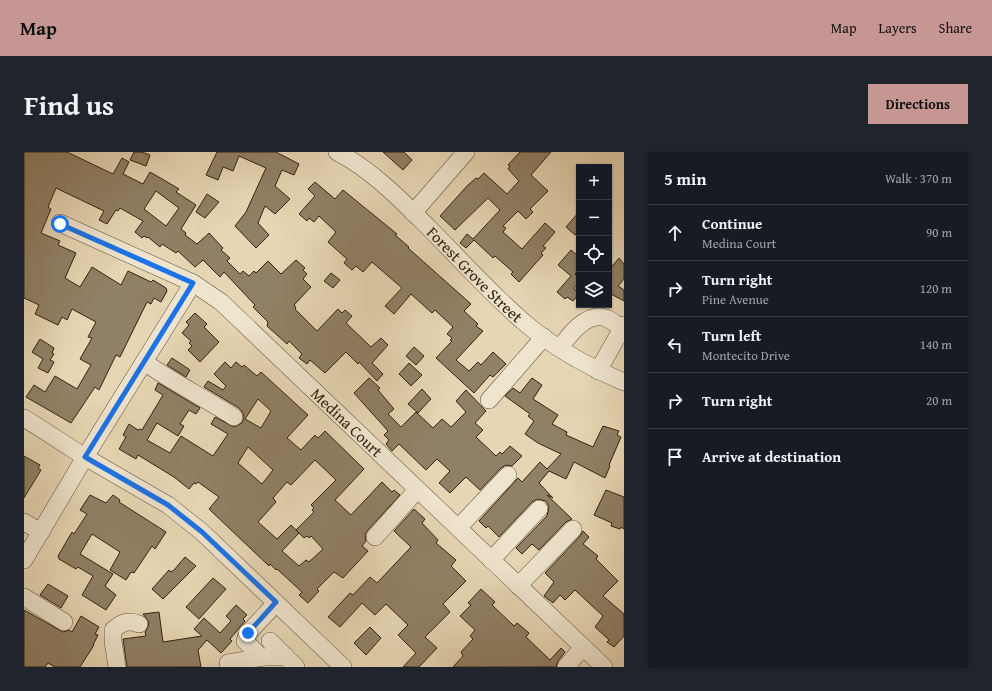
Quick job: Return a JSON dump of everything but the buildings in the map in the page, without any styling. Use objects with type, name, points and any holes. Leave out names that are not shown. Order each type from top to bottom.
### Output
[{"type":"street","name":"Forest Grove Street","points":[[337,152],[349,158],[371,175],[413,213],[526,323],[560,348],[598,371],[624,382]]},
{"type":"street","points":[[413,213],[466,152]]},
{"type":"street","name":"Medina Court","points":[[60,224],[193,283],[221,302],[604,667]]},
{"type":"street","points":[[24,560],[85,457],[193,283]]},
{"type":"street","points":[[560,348],[571,333],[588,320],[596,317],[605,318],[623,326],[598,371]]},
{"type":"street","points":[[489,400],[544,337]]},
{"type":"street","points":[[144,362],[180,386],[190,389],[234,417]]},
{"type":"street","points":[[24,418],[85,457],[168,505],[202,532],[343,667]]},
{"type":"street","points":[[458,528],[508,475]]},
{"type":"street","points":[[375,537],[417,490]]},
{"type":"street","points":[[491,560],[539,509]]},
{"type":"street","points":[[24,522],[41,532]]},
{"type":"street","points":[[518,586],[573,529]]},
{"type":"street","points":[[24,597],[64,622]]},
{"type":"street","points":[[276,602],[248,633],[245,641],[261,657],[291,663]]},
{"type":"street","points":[[117,667],[113,630],[120,624],[131,621],[139,624]]},
{"type":"street","points":[[270,641],[291,663]]},
{"type":"street","points":[[566,667],[583,647]]},
{"type":"street","points":[[228,663],[264,657]]},
{"type":"route","points":[[60,224],[193,283],[85,457],[168,505],[202,532],[276,602],[248,633]]}]
